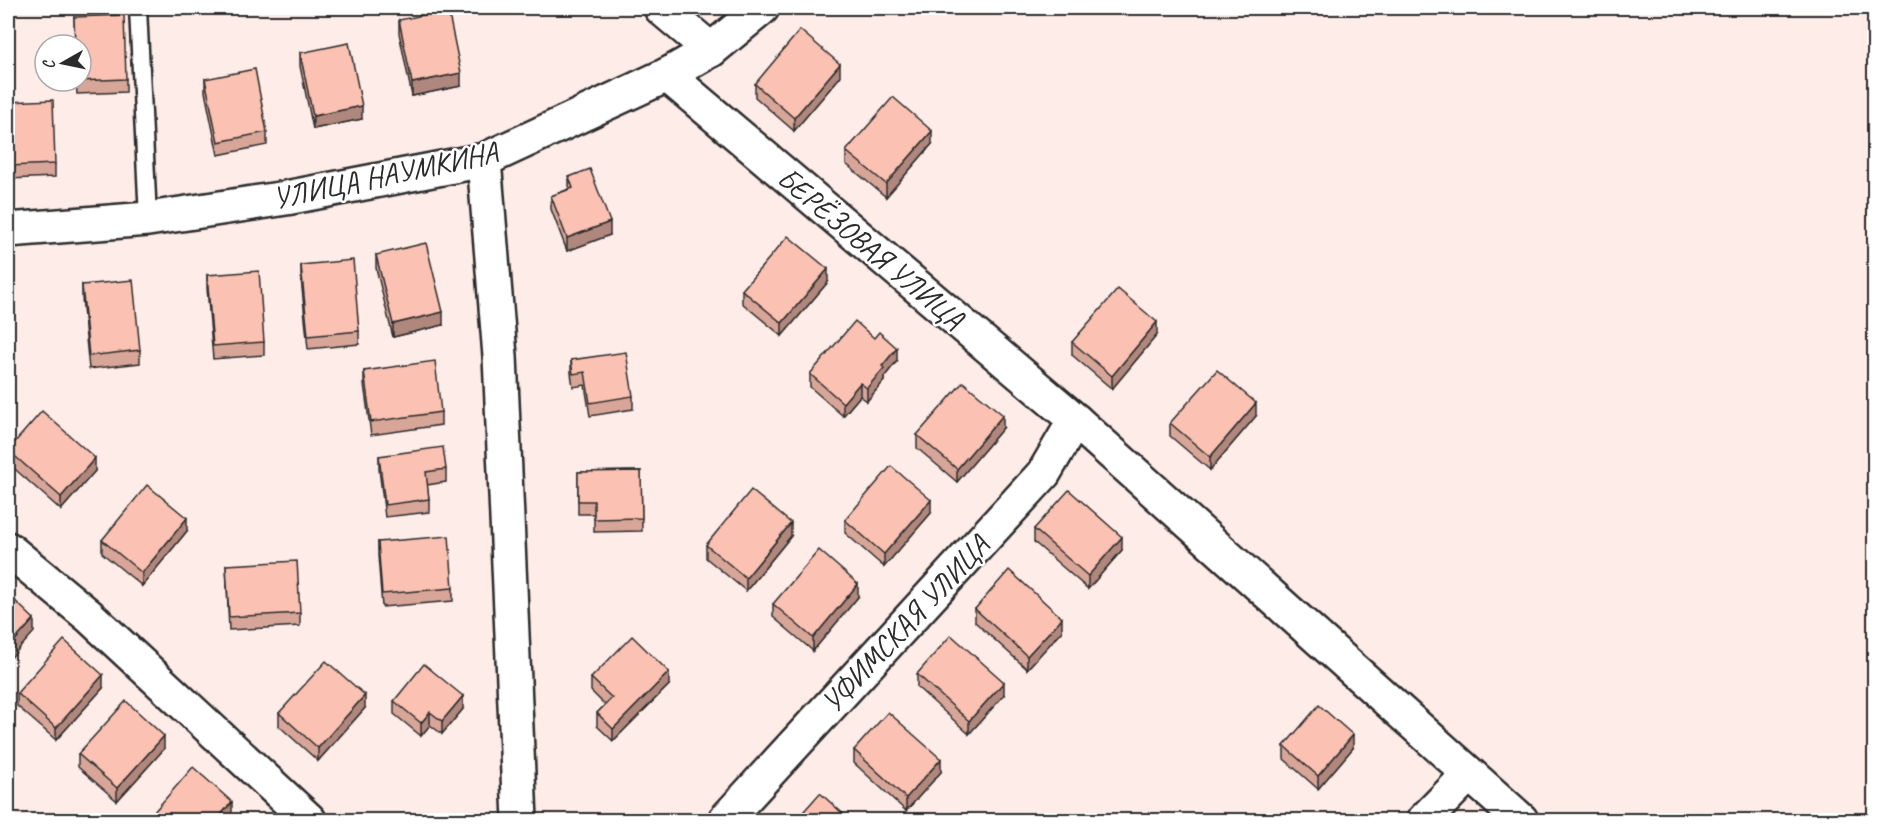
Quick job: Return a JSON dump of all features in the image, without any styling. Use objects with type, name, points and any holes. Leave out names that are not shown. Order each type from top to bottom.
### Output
[{"type":"street","points":[[661,8],[711,50]]},
{"type":"street","name":"УЛИЦА НАУМКИНА","points":[[8,230],[148,219],[286,198],[484,160],[667,75],[711,50],[762,8]]},
{"type":"street","name":"БЕРЁЗОВАЯ УЛИЦА","points":[[667,75],[1075,420],[1521,820]]},
{"type":"street","points":[[484,160],[500,356],[520,820]]},
{"type":"street","name":"УФИМСКАЯ УЛИЦА","points":[[725,820],[1044,473],[1075,420]]},
{"type":"street","points":[[8,549],[89,616],[309,820]]},
{"type":"street","points":[[1424,820],[1469,774]]},
{"type":"lane","points":[[138,8],[148,219]]},
{"type":"building","points":[[448,10],[461,73],[412,83],[399,20]]},
{"type":"building","points":[[124,15],[126,79],[93,80],[93,33],[75,33],[74,17]]},
{"type":"building","points":[[800,30],[840,64],[794,118],[755,84]]},
{"type":"building","points":[[349,43],[362,106],[313,116],[300,53]]},
{"type":"building","points":[[255,69],[267,132],[218,142],[205,79]]},
{"type":"building","points":[[893,97],[932,131],[886,184],[846,151]]},
{"type":"building","points":[[53,100],[55,164],[8,166],[8,102]]},
{"type":"building","points":[[590,169],[610,222],[567,238],[551,196],[573,188],[569,177]]},
{"type":"building","points":[[788,236],[828,269],[782,323],[742,290]]},
{"type":"building","points":[[426,243],[443,312],[393,324],[376,255]]},
{"type":"building","points":[[353,260],[359,331],[308,336],[301,265]]},
{"type":"building","points":[[259,271],[264,342],[213,346],[207,275]]},
{"type":"building","points":[[133,280],[140,350],[89,356],[82,285]]},
{"type":"building","points":[[1118,289],[1157,322],[1112,376],[1072,342]]},
{"type":"building","points":[[855,321],[874,338],[879,332],[897,348],[867,388],[860,383],[843,403],[810,374]]},
{"type":"building","points":[[626,352],[633,396],[590,403],[585,372],[573,374],[571,360]]},
{"type":"building","points":[[435,361],[441,412],[371,422],[364,371]]},
{"type":"building","points":[[1217,370],[1256,403],[1210,457],[1170,423]]},
{"type":"building","points":[[963,382],[1003,415],[957,469],[917,435]]},
{"type":"building","points":[[42,411],[95,458],[61,497],[8,450]]},
{"type":"building","points":[[443,447],[446,469],[426,472],[429,499],[385,505],[379,456]]},
{"type":"building","points":[[891,466],[931,500],[884,554],[845,520]]},
{"type":"building","points":[[641,471],[642,518],[594,519],[594,501],[578,501],[578,472]]},
{"type":"building","points":[[147,485],[187,518],[142,573],[102,540]]},
{"type":"building","points":[[751,490],[791,523],[746,578],[706,545]]},
{"type":"building","points":[[1069,490],[1122,537],[1088,576],[1034,529]]},
{"type":"building","points":[[449,536],[453,588],[382,594],[378,542]]},
{"type":"building","points":[[819,550],[858,584],[813,638],[773,604]]},
{"type":"building","points":[[297,561],[300,613],[229,617],[226,565]]},
{"type":"building","points":[[1009,570],[1062,618],[1027,656],[975,609]]},
{"type":"building","points":[[8,594],[34,619],[8,648]]},
{"type":"building","points":[[951,635],[1004,682],[969,721],[917,674]]},
{"type":"building","points":[[632,636],[669,672],[613,729],[597,713],[612,698],[591,678]]},
{"type":"building","points":[[64,640],[103,675],[56,728],[17,693]]},
{"type":"building","points":[[326,661],[365,695],[318,748],[279,713]]},
{"type":"building","points":[[424,664],[463,696],[442,721],[430,712],[421,723],[394,701]]},
{"type":"building","points":[[126,701],[164,736],[117,788],[78,754]]},
{"type":"building","points":[[1319,705],[1353,735],[1318,776],[1284,746]]},
{"type":"building","points":[[888,712],[941,759],[906,798],[854,750]]},
{"type":"building","points":[[193,767],[232,802],[216,820],[147,820]]},
{"type":"building","points":[[820,793],[850,820],[796,820]]}]
